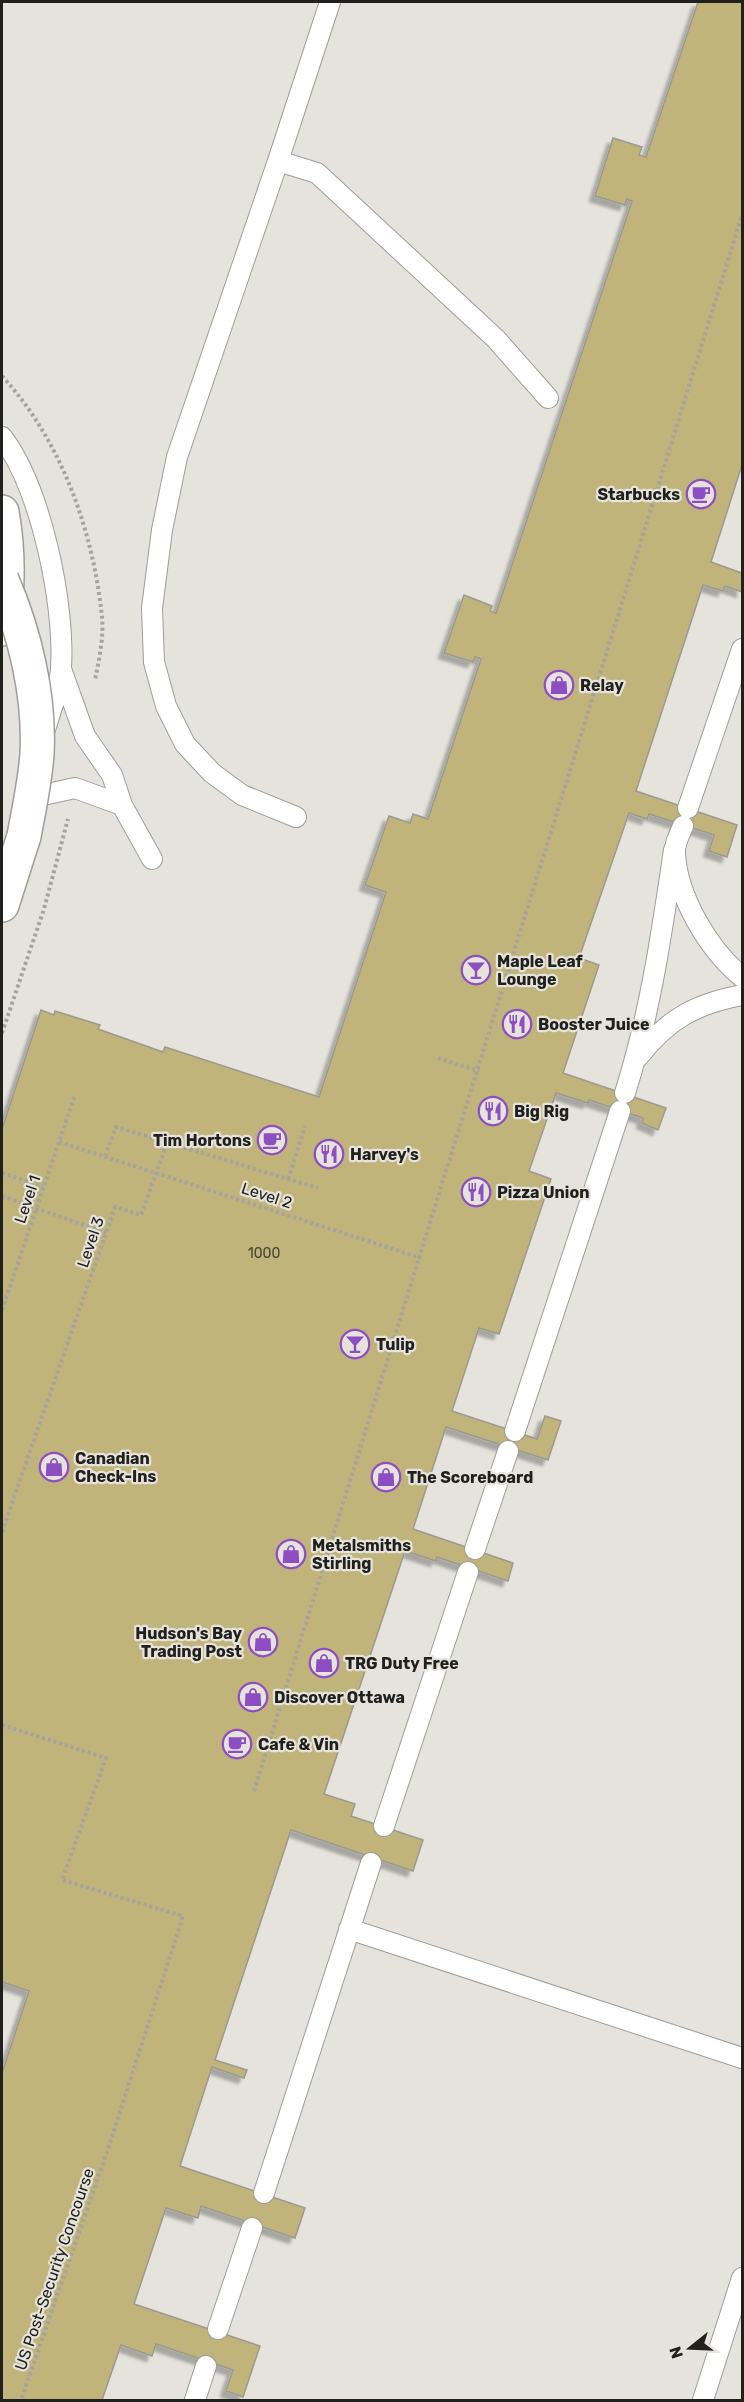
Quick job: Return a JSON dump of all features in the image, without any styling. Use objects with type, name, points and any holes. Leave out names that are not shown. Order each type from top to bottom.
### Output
[{"type":"highway","points":[[2,512],[7,545],[8,596],[2,629]]},
{"type":"highway","points":[[2,580],[14,608],[27,658],[34,701],[37,754],[24,836],[2,905]]},
{"type":"lane","points":[[296,817],[242,795],[212,773],[185,744],[166,706],[154,662],[152,619],[162,530],[177,457],[330,2]]},
{"type":"lane","points":[[278,161],[317,172],[496,339],[548,398]]},
{"type":"lane","points":[[2,437],[11,450],[33,498],[51,563],[62,669],[85,736],[112,775],[122,805],[152,859]]},
{"type":"lane","points":[[515,1431],[636,1060],[661,941],[674,850],[742,649]]},
{"type":"lane","points":[[2,864],[25,799],[62,669]]},
{"type":"lane","points":[[25,799],[75,788],[122,805]]},
{"type":"lane","points":[[674,850],[685,892],[698,921],[734,970],[742,977]]},
{"type":"lane","points":[[636,1060],[651,1041],[685,1013],[711,1001],[742,995]]},
{"type":"lane","points":[[475,1549],[508,1451]]},
{"type":"lane","points":[[384,1826],[468,1572]]},
{"type":"lane","points":[[264,2193],[371,1863]]},
{"type":"lane","points":[[349,1929],[742,2058]]},
{"type":"lane","points":[[218,2330],[252,2228]]},
{"type":"lane","points":[[703,2400],[742,2277]]},
{"type":"lane","points":[[195,2400],[206,2366]]},
{"type":"path","points":[[254,1791],[479,1071],[742,216]]},
{"type":"path","points":[[2,1033],[44,909],[68,817]]},
{"type":"path","points":[[438,1058],[479,1071]]},
{"type":"path","name":"Level 1","points":[[2,1310],[75,1095]]},
{"type":"path","points":[[288,1179],[305,1126]]},
{"type":"path","points":[[105,1156],[116,1127],[318,1188]]},
{"type":"path","name":"Level 2","points":[[59,1142],[421,1258]]},
{"type":"path","name":"Level 3","points":[[2,1532],[115,1207],[141,1215],[167,1143]]},
{"type":"path","points":[[2,1173],[43,1187]]},
{"type":"path","points":[[2,1196],[106,1233]]},
{"type":"path","name":"US Post-Security Concourse","points":[[2,1725],[106,1758],[62,1880],[183,1916],[109,2145],[21,2400]]},
{"type":"building","points":[[698,2],[742,2],[742,465],[711,562],[742,573],[742,592],[725,586],[723,591],[703,585],[636,791],[737,825],[727,857],[709,851],[714,835],[649,814],[647,819],[629,813],[579,958],[599,965],[563,1073],[666,1108],[658,1130],[642,1123],[643,1118],[589,1100],[588,1103],[556,1093],[529,1171],[551,1179],[499,1334],[479,1328],[452,1411],[537,1439],[545,1416],[561,1421],[548,1460],[446,1427],[413,1529],[513,1563],[508,1581],[437,1557],[436,1561],[405,1551],[324,1794],[355,1804],[351,1816],[423,1840],[413,1871],[291,1830],[215,2060],[247,2070],[244,2078],[212,2067],[180,2166],[305,2208],[295,2238],[201,2206],[198,2218],[166,2208],[134,2304],[260,2346],[243,2397],[226,2391],[233,2370],[156,2344],[152,2356],[121,2345],[102,2400],[2,2400],[2,2073],[29,1991],[2,1982],[2,1129],[41,1010],[54,1015],[55,1011],[100,1025],[98,1029],[163,1052],[165,1047],[319,1097],[386,892],[365,885],[389,816],[410,823],[413,814],[428,819],[481,659],[475,657],[473,662],[444,653],[464,595],[492,606],[490,611],[496,613],[632,201],[627,199],[625,205],[595,196],[613,138],[642,147],[639,155],[646,157]]},
{"type":"place","name":"Starbucks","points":[[701,494]]},
{"type":"place","name":"Relay","points":[[559,685]]},
{"type":"place","name":"Maple Leaf Lounge","points":[[476,970]]},
{"type":"place","name":"Booster Juice","points":[[517,1024]]},
{"type":"place","name":"Big Rig","points":[[493,1111]]},
{"type":"place","name":"Tim Hortons","points":[[272,1140]]},
{"type":"place","name":"Harvey's","points":[[329,1154]]},
{"type":"place","name":"Pizza Union","points":[[476,1192]]},
{"type":"place","name":"Tulip","points":[[355,1344]]},
{"type":"place","name":"Canadian Check-Ins","points":[[54,1467]]},
{"type":"place","name":"The Scoreboard","points":[[386,1477]]},
{"type":"place","name":"Metalsmiths Stirling","points":[[291,1554]]},
{"type":"place","name":"Hudson's Bay Trading Post","points":[[263,1642]]},
{"type":"place","name":"TRG Duty Free","points":[[324,1663]]},
{"type":"place","name":"Discover Ottawa","points":[[253,1697]]},
{"type":"place","name":"Cafe & Vin","points":[[237,1744]]}]
